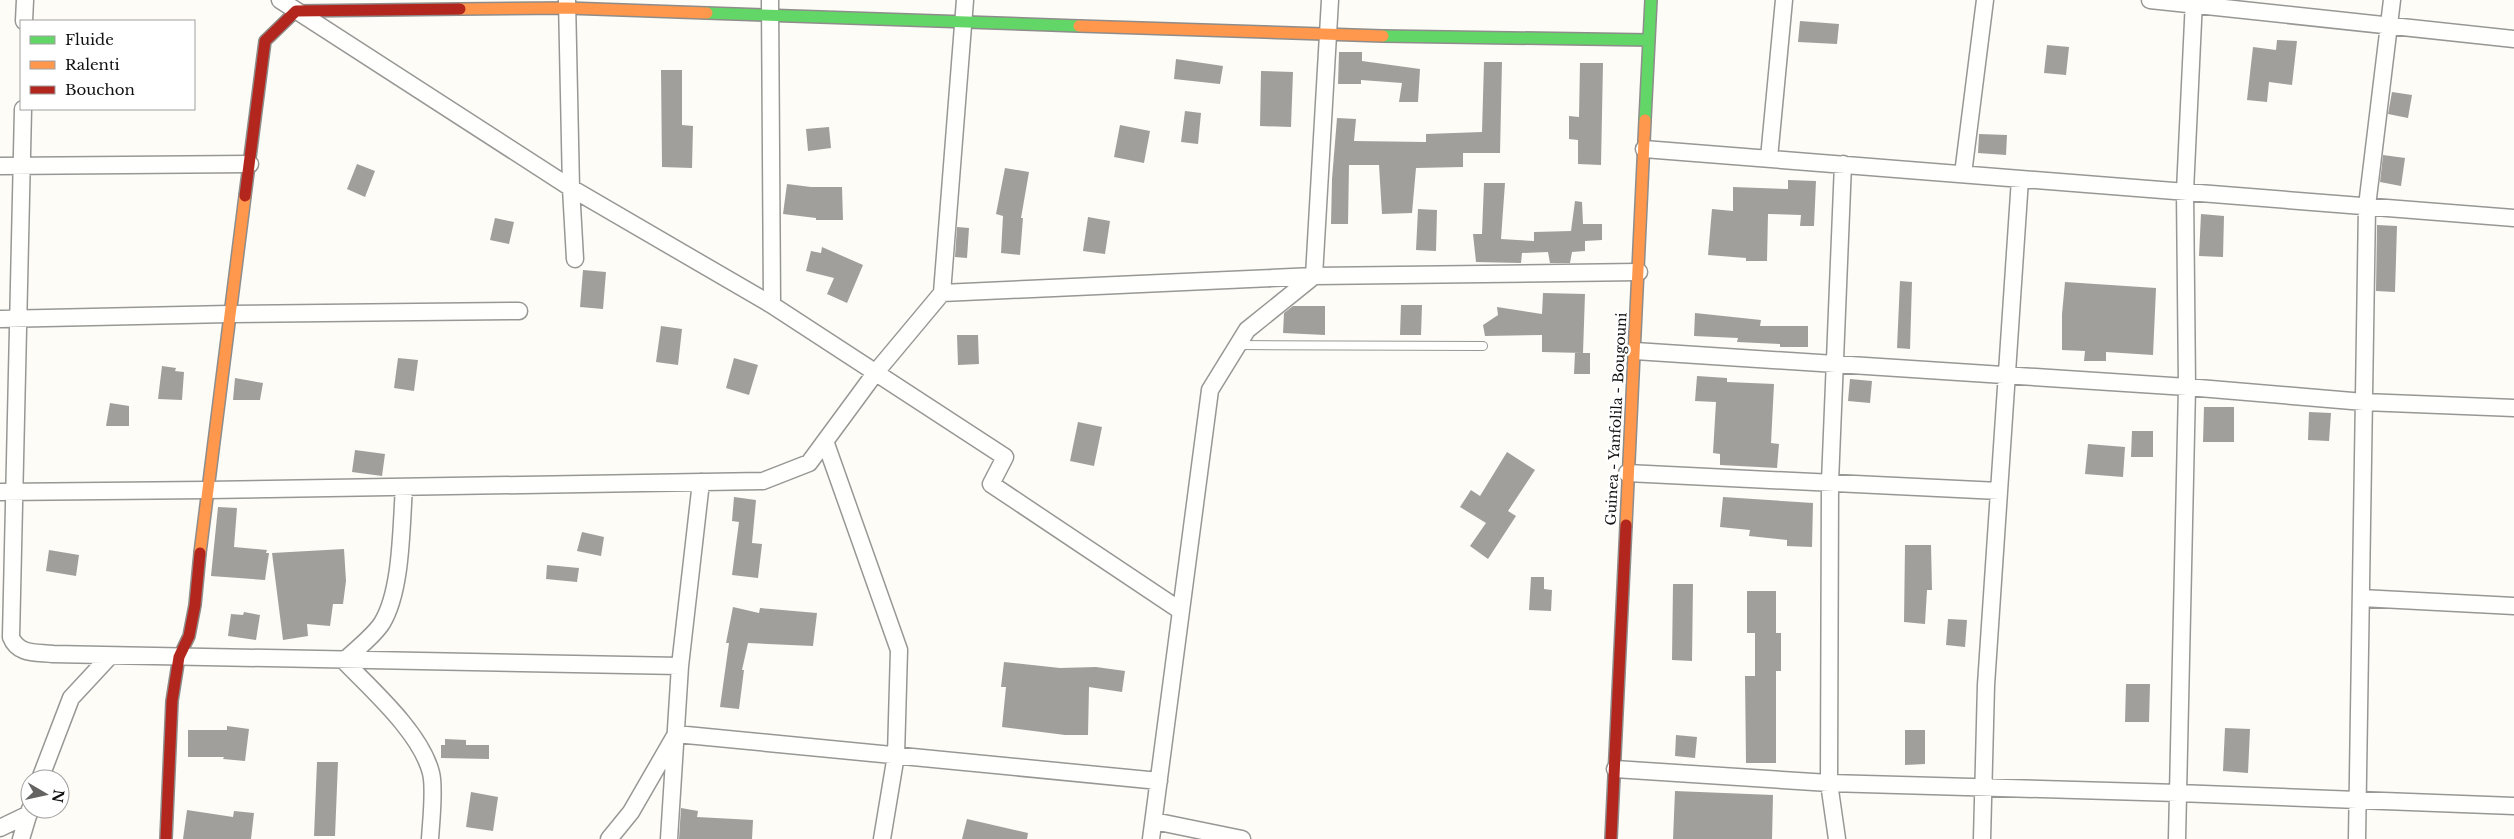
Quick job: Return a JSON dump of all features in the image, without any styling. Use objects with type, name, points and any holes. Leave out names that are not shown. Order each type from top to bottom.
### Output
[{"type":"street","points":[[24,20],[25,0]]},
{"type":"street","points":[[280,0],[571,188],[772,305],[1005,457],[991,484],[1181,611]]},
{"type":"street","points":[[7,491],[404,488],[763,481],[809,463],[876,372],[942,293],[965,0]]},
{"type":"street","points":[[1151,839],[1210,390],[1247,330],[1314,276],[1330,0]]},
{"type":"street","name":"Guinea - Yanfolila - Bougouni","points":[[1611,839],[1651,0]]},
{"type":"street","points":[[1768,158],[1784,0]]},
{"type":"street","points":[[1963,174],[1985,0]]},
{"type":"street","points":[[2150,0],[2194,3],[2388,27],[2514,39]]},
{"type":"street","points":[[2357,839],[2367,206],[2392,0]]},
{"type":"street","points":[[2178,839],[2188,387],[2185,191],[2194,3]]},
{"type":"street","points":[[567,4],[571,188],[576,259]]},
{"type":"street","points":[[166,839],[172,700],[180,657],[189,636],[195,605],[207,490],[250,164],[264,41],[296,11],[567,4],[770,7],[964,23],[1329,35],[1649,40]]},
{"type":"street","points":[[770,7],[772,305]]},
{"type":"street","points":[[23,110],[19,318],[7,491],[11,637],[14,646],[20,650],[53,654],[110,656],[680,666]]},
{"type":"street","points":[[1644,149],[2514,218]]},
{"type":"street","points":[[0,166],[250,164]]},
{"type":"street","points":[[1837,839],[1829,783],[1830,482],[1833,364],[1843,164]]},
{"type":"street","points":[[1982,839],[1986,686],[2020,179]]},
{"type":"street","points":[[942,293],[1314,276],[1639,272]]},
{"type":"street","points":[[0,319],[519,311]]},
{"type":"street","points":[[1635,351],[2188,387],[2364,402],[2514,408]]},
{"type":"street","points":[[825,441],[899,650],[896,755],[882,839]]},
{"type":"street","points":[[1628,473],[1999,491]]},
{"type":"street","points":[[669,839],[680,666],[701,482]]},
{"type":"street","points":[[344,661],[381,625],[390,608],[395,586],[404,488]]},
{"type":"street","points":[[2360,598],[2514,606]]},
{"type":"street","points":[[44,769],[71,698],[110,656]]},
{"type":"street","points":[[344,661],[396,714],[415,739],[432,774],[430,839]]},
{"type":"street","points":[[676,734],[1159,781]]},
{"type":"street","points":[[609,839],[631,812],[676,734]]},
{"type":"street","points":[[1615,769],[1829,783],[2357,799],[2514,806]]},
{"type":"street","points":[[0,828],[20,817]]},
{"type":"street","points":[[21,839],[28,819]]},
{"type":"street","points":[[1154,821],[1242,839]]},
{"type":"lane","points":[[1238,345],[1483,346]]},
{"type":"building","points":[[1800,21],[1839,24],[1837,44],[1798,42]]},
{"type":"building","points":[[2277,40],[2297,41],[2292,85],[2269,82],[2267,102],[2247,100],[2253,47],[2276,50]]},
{"type":"building","points":[[2047,45],[2069,47],[2066,75],[2044,73]]},
{"type":"building","points":[[1339,52],[1362,52],[1362,61],[1420,69],[1418,102],[1399,102],[1402,83],[1361,80],[1361,84],[1338,84]]},
{"type":"building","points":[[1176,59],[1223,66],[1220,84],[1174,79]]},
{"type":"building","points":[[1484,62],[1502,62],[1500,153],[1463,153],[1463,167],[1416,168],[1412,213],[1382,214],[1379,165],[1349,165],[1348,224],[1331,224],[1332,179],[1337,118],[1356,119],[1354,141],[1426,142],[1426,134],[1482,132]]},
{"type":"building","points":[[1580,63],[1603,63],[1601,165],[1578,164],[1578,140],[1569,139],[1569,116],[1579,117]]},
{"type":"building","points":[[661,70],[682,70],[682,125],[693,126],[692,168],[662,167]]},
{"type":"building","points":[[1261,71],[1293,72],[1291,127],[1260,126]]},
{"type":"building","points":[[2392,92],[2412,95],[2408,118],[2388,114]]},
{"type":"building","points":[[1185,111],[1201,113],[1198,144],[1181,142]]},
{"type":"building","points":[[1120,125],[1150,131],[1144,163],[1114,157]]},
{"type":"building","points":[[829,127],[831,148],[808,151],[806,129]]},
{"type":"building","points":[[1979,134],[2007,135],[2006,155],[1978,153]]},
{"type":"building","points":[[2383,155],[2405,158],[2401,186],[2380,182]]},
{"type":"building","points":[[357,164],[375,171],[365,197],[347,189]]},
{"type":"building","points":[[1005,168],[1029,172],[1021,218],[1023,218],[1020,255],[1001,253],[1003,216],[996,214]]},
{"type":"building","points":[[1788,180],[1816,181],[1814,226],[1800,226],[1801,215],[1768,214],[1767,261],[1746,261],[1746,258],[1708,255],[1712,209],[1733,211],[1733,187],[1788,189]]},
{"type":"building","points":[[1484,183],[1505,183],[1501,239],[1534,241],[1534,232],[1571,231],[1575,201],[1582,202],[1583,224],[1602,224],[1602,240],[1585,241],[1585,251],[1572,252],[1570,263],[1550,263],[1548,252],[1522,253],[1521,263],[1476,262],[1473,234],[1482,234]]},
{"type":"building","points":[[787,184],[811,187],[842,187],[843,220],[816,220],[816,218],[783,214]]},
{"type":"building","points":[[1418,209],[1437,210],[1436,251],[1416,250]]},
{"type":"building","points":[[2201,214],[2224,216],[2223,257],[2199,256]]},
{"type":"building","points":[[1088,217],[1110,221],[1105,254],[1083,251]]},
{"type":"building","points":[[495,218],[514,222],[509,244],[490,240]]},
{"type":"building","points":[[2377,225],[2397,226],[2395,292],[2376,291]]},
{"type":"building","points":[[957,227],[969,228],[967,258],[955,257]]},
{"type":"building","points":[[822,247],[863,265],[847,303],[827,294],[834,278],[806,271],[811,251],[821,253]]},
{"type":"building","points":[[583,270],[606,272],[603,309],[580,307]]},
{"type":"building","points":[[1900,281],[1912,282],[1910,349],[1897,348]]},
{"type":"building","points":[[2065,282],[2156,288],[2153,355],[2106,352],[2106,361],[2084,361],[2085,351],[2062,350],[2062,314]]},
{"type":"building","points":[[1543,293],[1585,294],[1583,353],[1542,352],[1542,335],[1485,336],[1483,325],[1498,315],[1497,307],[1542,314]]},
{"type":"building","points":[[1401,305],[1422,305],[1421,335],[1400,335]]},
{"type":"building","points":[[1293,306],[1325,306],[1325,335],[1283,333],[1284,313]]},
{"type":"building","points":[[1695,313],[1761,320],[1760,326],[1808,326],[1808,347],[1780,347],[1780,344],[1737,342],[1738,338],[1694,336]]},
{"type":"building","points":[[661,326],[682,329],[678,365],[656,362]]},
{"type":"building","points":[[957,335],[978,335],[979,364],[958,365]]},
{"type":"building","points":[[1575,353],[1590,353],[1590,374],[1574,374]]},
{"type":"building","points":[[398,358],[418,360],[414,391],[394,388]]},
{"type":"building","points":[[734,358],[758,365],[749,395],[726,388]]},
{"type":"building","points":[[162,366],[176,368],[175,371],[184,372],[182,400],[158,399]]},
{"type":"building","points":[[1697,376],[1727,378],[1727,382],[1774,384],[1771,443],[1779,444],[1777,468],[1720,465],[1720,454],[1713,453],[1716,402],[1695,401]]},
{"type":"building","points":[[235,378],[263,383],[260,400],[233,400]]},
{"type":"building","points":[[1850,379],[1872,381],[1870,403],[1848,401]]},
{"type":"building","points":[[110,403],[129,406],[129,426],[106,426]]},
{"type":"building","points":[[2204,407],[2234,407],[2234,442],[2203,442]]},
{"type":"building","points":[[2309,412],[2331,413],[2329,441],[2308,440]]},
{"type":"building","points":[[1078,422],[1102,427],[1094,466],[1070,461]]},
{"type":"building","points":[[2132,431],[2153,431],[2153,457],[2131,457]]},
{"type":"building","points":[[2088,444],[2125,447],[2123,477],[2085,474]]},
{"type":"building","points":[[355,450],[385,454],[382,476],[352,472]]},
{"type":"building","points":[[1507,452],[1535,470],[1508,511],[1516,516],[1488,559],[1470,546],[1486,523],[1460,507],[1471,490],[1480,496]]},
{"type":"building","points":[[734,497],[756,500],[752,543],[762,544],[758,578],[732,575],[739,522],[732,521]]},
{"type":"building","points":[[1723,497],[1813,503],[1812,547],[1787,546],[1787,540],[1749,536],[1750,530],[1720,527]]},
{"type":"building","points":[[218,507],[237,508],[234,547],[267,550],[266,553],[269,553],[265,580],[211,576]]},
{"type":"building","points":[[582,532],[604,537],[601,556],[577,551]]},
{"type":"building","points":[[1905,545],[1931,545],[1932,590],[1927,590],[1925,624],[1904,622]]},
{"type":"building","points":[[344,549],[346,581],[343,604],[333,604],[330,626],[307,624],[308,636],[283,640],[272,553]]},
{"type":"building","points":[[49,550],[79,555],[76,576],[46,571]]},
{"type":"building","points":[[547,565],[579,568],[577,582],[546,579]]},
{"type":"building","points":[[1531,577],[1544,577],[1544,589],[1552,590],[1551,611],[1529,610]]},
{"type":"building","points":[[1673,584],[1693,584],[1692,661],[1672,660]]},
{"type":"building","points":[[1747,591],[1776,591],[1776,633],[1781,633],[1781,671],[1776,671],[1776,763],[1746,763],[1745,676],[1755,676],[1755,633],[1747,633]]},
{"type":"building","points":[[733,607],[759,613],[760,608],[817,613],[813,646],[748,643],[742,670],[744,670],[739,709],[720,707],[729,643],[726,643]]},
{"type":"building","points":[[244,612],[260,615],[256,640],[228,636],[231,614],[243,615]]},
{"type":"building","points":[[1948,619],[1967,620],[1965,647],[1946,645]]},
{"type":"building","points":[[1004,662],[1060,668],[1096,667],[1125,671],[1122,692],[1089,687],[1088,735],[1065,735],[1002,727],[1006,687],[1001,687]]},
{"type":"building","points":[[2126,684],[2150,684],[2149,722],[2125,722]]},
{"type":"building","points":[[227,726],[249,729],[245,761],[223,759],[224,757],[188,757],[188,730],[227,730]]},
{"type":"building","points":[[2225,728],[2250,729],[2248,773],[2223,771]]},
{"type":"building","points":[[1905,730],[1925,730],[1925,764],[1905,765]]},
{"type":"building","points":[[1676,735],[1697,737],[1695,758],[1675,756]]},
{"type":"building","points":[[445,739],[466,740],[466,745],[489,745],[489,759],[441,758],[441,745],[445,745]]},
{"type":"building","points":[[317,762],[338,762],[335,836],[314,836]]},
{"type":"building","points":[[1675,791],[1773,795],[1772,839],[1673,839]]},
{"type":"building","points":[[471,792],[498,797],[493,831],[466,827]]},
{"type":"building","points":[[681,808],[698,811],[697,817],[753,820],[752,839],[679,839]]},
{"type":"building","points":[[187,810],[233,817],[234,811],[254,813],[251,839],[183,839]]},
{"type":"building","points":[[967,819],[1028,833],[1027,839],[962,839]]},
{"type":"traffic: fast","points":[[1645,120],[1651,0]]},
{"type":"traffic: fast","points":[[707,13],[1079,26]]},
{"type":"traffic: fast","points":[[1383,36],[1649,40]]},
{"type":"traffic: slow","points":[[460,9],[567,8],[707,13]]},
{"type":"traffic: slow","points":[[1079,26],[1383,36]]},
{"type":"traffic: slow","points":[[1626,525],[1645,120]]},
{"type":"traffic: slow","points":[[200,553],[245,196]]},
{"type":"traffic: jam","points":[[245,196],[265,41],[296,11],[460,9]]},
{"type":"traffic: jam","points":[[1611,839],[1626,525]]},
{"type":"traffic: jam","points":[[166,839],[172,701],[179,657],[189,636],[195,605],[200,553]]}]
